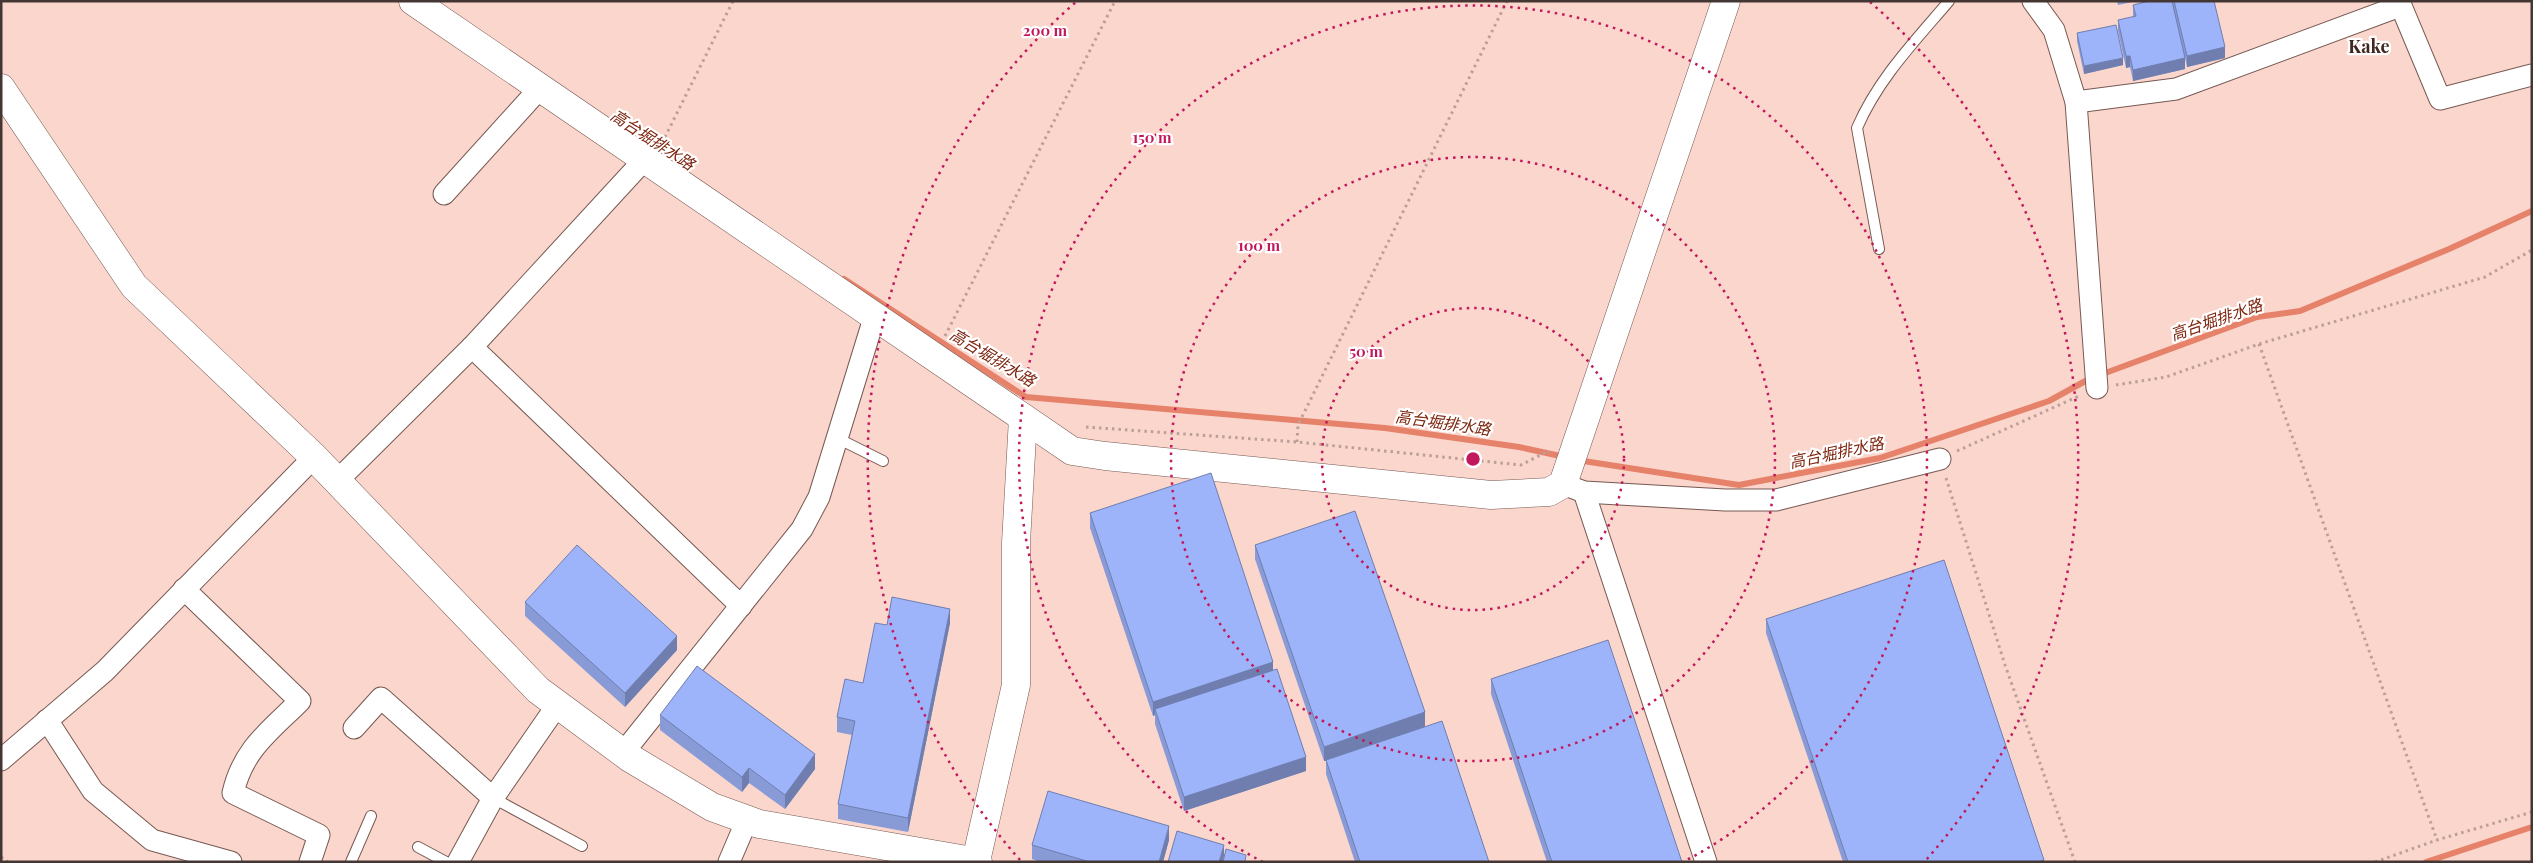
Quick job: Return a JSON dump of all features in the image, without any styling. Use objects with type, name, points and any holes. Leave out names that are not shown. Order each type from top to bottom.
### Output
[{"type":"street","points":[[413,1],[1072,451],[1104,456],[1490,495],[1549,492],[1571,484],[1725,500],[1776,500],[1940,459]]},
{"type":"street","points":[[1706,862],[1571,484],[1726,1]]},
{"type":"street","points":[[2033,1],[2054,30],[2076,102],[2097,388]]},
{"type":"street","points":[[2076,102],[2176,90],[2400,4],[2440,99],[2532,75]]},
{"type":"street","points":[[1,88],[134,286],[314,457],[538,690],[623,753],[712,807],[759,824],[977,861],[1016,685],[1016,543],[1022,418]]},
{"type":"street","points":[[444,194],[540,88]]},
{"type":"street","points":[[337,481],[472,347],[648,162]]},
{"type":"street","points":[[623,753],[802,529],[819,497],[875,315]]},
{"type":"street","points":[[472,347],[741,606]]},
{"type":"street","points":[[1,760],[105,671],[314,457]]},
{"type":"street","points":[[184,589],[300,701],[254,747],[238,772],[233,793],[319,835],[310,862]]},
{"type":"street","points":[[354,728],[381,698],[493,798]]},
{"type":"street","points":[[458,862],[493,798],[558,704]]},
{"type":"street","points":[[47,720],[93,792],[152,840],[230,862]]},
{"type":"street","points":[[729,862],[747,820]]},
{"type":"lane","points":[[1879,249],[1857,128],[1864,112],[1891,69],[1949,1]]},
{"type":"lane","points":[[837,438],[883,461]]},
{"type":"lane","points":[[493,798],[582,846]]},
{"type":"lane","points":[[351,862],[371,816]]},
{"type":"lane","points":[[418,847],[446,862]]},
{"type":"path","points":[[648,162],[734,1]]},
{"type":"path","points":[[934,357],[1115,1]]},
{"type":"path","points":[[1297,442],[1298,425],[1507,1]]},
{"type":"path","points":[[2075,862],[2005,665],[1940,459],[2097,388],[2166,377],[2259,344],[2485,277],[2532,250]]},
{"type":"path","points":[[2259,344],[2437,840]]},
{"type":"path","points":[[1080,427],[1297,442],[1521,465],[1548,451],[1571,484]]},
{"type":"path","points":[[2375,862],[2437,840],[2532,812]]},
{"type":"path","points":[[1,857],[8,862]]},
{"type":"building","points":[[2149,1],[2172,1],[2185,58],[2133,70],[2130,56],[2126,56],[2118,20],[2136,16],[2133,5]]},
{"type":"building","points":[[2174,1],[2214,1],[2225,47],[2187,56]]},
{"type":"building","points":[[2116,25],[2123,58],[2084,66],[2077,33]]},
{"type":"building","points":[[1211,473],[1273,662],[1153,702],[1090,513]]},
{"type":"building","points":[[1355,511],[1425,712],[1324,747],[1255,545]]},
{"type":"building","points":[[577,545],[677,636],[625,693],[525,602]]},
{"type":"building","points":[[1944,560],[2044,860],[2038,862],[1848,862],[1766,619]]},
{"type":"building","points":[[892,597],[950,609],[908,818],[838,804],[855,721],[837,717],[845,679],[863,683],[875,623],[887,625]]},
{"type":"building","points":[[1608,640],[1682,862],[1552,862],[1491,679]]},
{"type":"building","points":[[697,666],[815,754],[785,795],[749,768],[742,777],[660,715]]},
{"type":"building","points":[[1277,669],[1306,757],[1184,797],[1155,709]]},
{"type":"building","points":[[1442,721],[1489,862],[1360,862],[1326,760]]},
{"type":"building","points":[[1048,791],[1169,826],[1159,862],[1090,862],[1032,845]]},
{"type":"building","points":[[1177,831],[1224,845],[1219,862],[1168,862]]},
{"type":"building","points":[[1226,849],[1246,855],[1245,862],[1223,862]]},
{"type":"waterway","name":"高台堀排水路","points":[[1577,460],[1739,485],[1880,458],[2049,401],[2089,379],[2257,317],[2300,311],[2449,249],[2532,211]]},
{"type":"waterway","name":"高台堀排水路","points":[[844,279],[1026,397],[1385,428],[1519,447],[1565,457]]},
{"type":"waterway","points":[[2426,862],[2532,827]]},
{"type":"district","name":"Kake","points":[[2369,46]]}]
